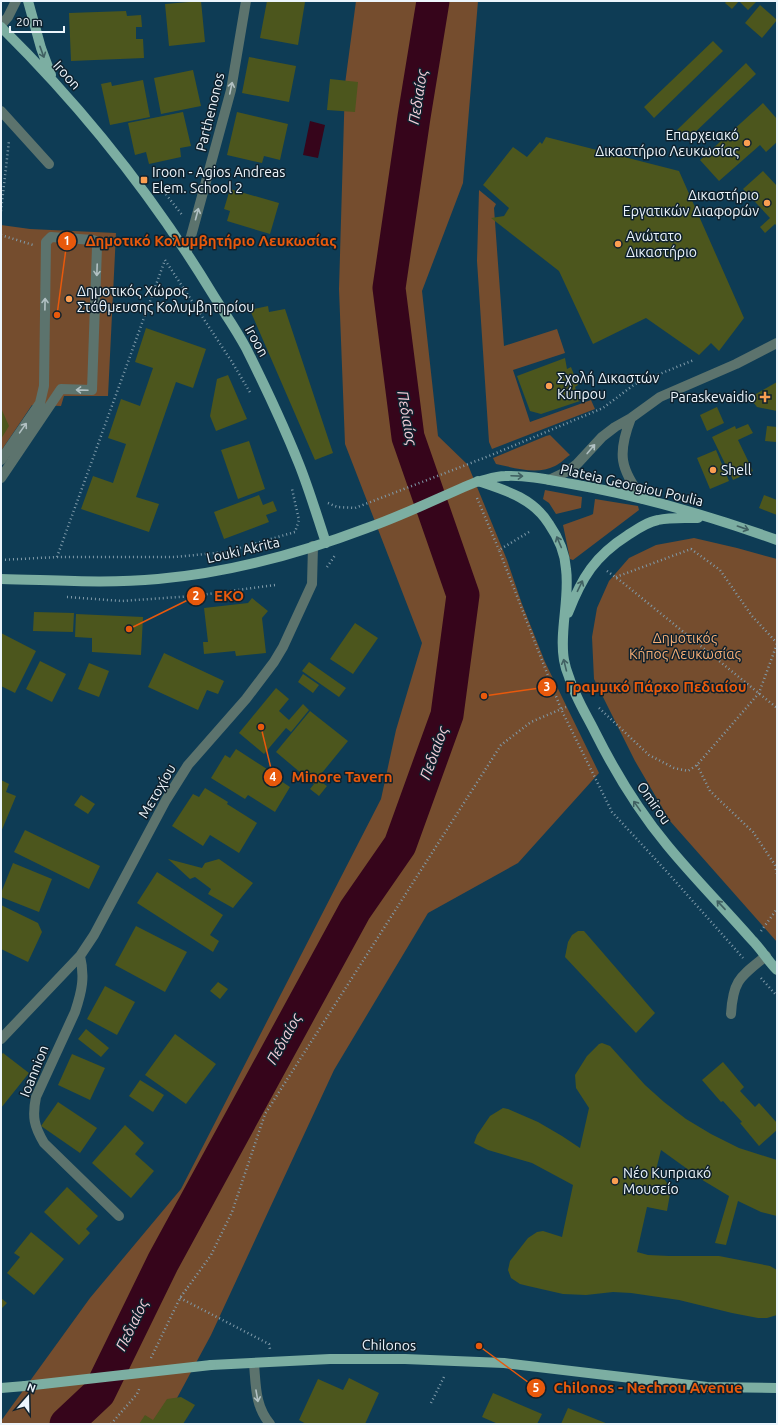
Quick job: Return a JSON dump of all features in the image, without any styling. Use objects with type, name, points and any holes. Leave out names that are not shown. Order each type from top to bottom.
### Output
[{"type":"main road","points":[[28,1],[41,48],[52,79]]},
{"type":"main road","name":"Iroon","points":[[1,26],[52,79],[128,170],[187,251],[245,347],[273,403],[299,465],[326,543]]},
{"type":"main road","name":"Plateia Georgiou Poulia","points":[[477,482],[505,476],[533,477],[595,488],[643,499],[710,518],[777,540]]},
{"type":"main road","name":"Louki Akrita","points":[[1,579],[87,581],[159,579],[237,568],[326,543],[367,528],[477,482]]},
{"type":"main road","name":"Omirou","points":[[477,482],[513,493],[525,499],[544,516],[550,524],[563,553],[566,569],[565,622],[563,640],[564,659],[569,679],[578,701],[616,772],[636,804],[666,844],[777,970]]},
{"type":"main road","name":"Omirou","points":[[565,622],[580,585],[595,562],[602,554],[619,541],[639,528],[656,520],[674,518],[710,518]]},
{"type":"main road","name":"Chilonos","points":[[1,1388],[211,1365],[330,1359],[405,1359],[504,1363],[707,1387],[777,1388]]},
{"type":"street","name":"Iroon","points":[[1,26],[8,17],[16,1]]},
{"type":"street","name":"Parthenonos","points":[[187,251],[231,90],[246,1]]},
{"type":"street","points":[[1,111],[48,164]]},
{"type":"street","points":[[1,460],[40,403],[44,386],[46,242],[51,237],[93,240],[97,242],[92,390],[61,389],[1,478]]},
{"type":"street","points":[[549,480],[568,471],[581,460],[602,437],[660,397],[736,364],[777,343]]},
{"type":"street","points":[[631,418],[625,435],[622,449],[622,460],[630,481],[643,499]]},
{"type":"street","name":"Μετοχίου","points":[[1,1039],[80,956],[94,935],[166,800],[188,765],[246,698],[274,662],[283,647],[312,584],[313,546]]},
{"type":"street","name":"Ioannion","points":[[80,956],[83,970],[80,998],[36,1097],[33,1110],[34,1122],[37,1132],[44,1143],[119,1216]]},
{"type":"street","points":[[731,1014],[732,999],[736,985],[744,974],[766,956]]},
{"type":"street","points":[[254,1364],[256,1392],[261,1412],[270,1424]]},
{"type":"path","points":[[1,211],[11,122]]},
{"type":"path","points":[[1,235],[45,248]]},
{"type":"path","points":[[57,557],[165,260],[232,362],[251,394]]},
{"type":"path","points":[[355,508],[433,478],[604,408],[635,384],[694,360]]},
{"type":"path","points":[[1,560],[57,557],[175,557],[226,552],[294,532],[299,520],[291,488]]},
{"type":"path","points":[[470,500],[477,498],[499,550],[561,709]]},
{"type":"path","points":[[499,550],[529,532]]},
{"type":"path","points":[[595,704],[649,756],[674,768],[688,771],[697,765],[759,693],[777,644],[752,616],[720,570],[691,549],[616,577]]},
{"type":"path","points":[[323,572],[338,550]]},
{"type":"path","points":[[595,562],[616,577],[777,708]]},
{"type":"path","points":[[151,1359],[180,1298],[211,1255],[232,1212],[265,1114],[501,745],[531,722],[571,704]]},
{"type":"path","points":[[697,765],[710,791],[753,832],[775,865],[777,874]]},
{"type":"path","points":[[753,941],[777,909]]},
{"type":"path","points":[[180,1298],[269,1344],[271,1363]]},
{"type":"path","points":[[431,1403],[445,1375]]},
{"type":"path","points":[[110,1424],[137,1394],[142,1380]]},
{"type":"green space","points":[[356,1],[478,1],[463,183],[422,291],[438,436],[468,465],[507,560],[522,604],[545,662],[599,773],[518,863],[428,913],[334,1070],[211,1335],[163,1424],[1,1424],[1,1421],[90,1298],[181,1189],[381,799],[396,730],[422,643],[345,444],[339,289],[345,84]]},
{"type":"green space","points":[[479,190],[496,204],[494,208],[504,346],[557,329],[565,353],[513,370],[530,422],[591,400],[595,409],[492,449],[489,442],[477,261]]},
{"type":"green space","name":"Δημοτικός Χώρος Στάθμευσης Κολυμβητηρίου","points":[[1,225],[30,229],[116,233],[108,396],[64,396],[61,406],[32,405],[1,451]]},
{"type":"green space","points":[[550,435],[570,455],[559,464],[548,469],[518,469],[496,464],[493,458],[546,436]]},
{"type":"green space","points":[[545,490],[582,497],[581,508],[556,514],[549,503],[543,499]]},
{"type":"green space","points":[[595,499],[638,506],[639,510],[573,560],[570,559],[563,525],[593,514]]},
{"type":"green space","name":"Δημοτικός Κήπος Λευκωσίας","points":[[694,538],[777,559],[777,942],[670,821],[635,761],[594,679],[592,637],[597,608],[609,581],[629,558],[656,545]]},
{"type":"shaded area","points":[[310,121],[325,125],[318,158],[303,155]]},
{"type":"building","points":[[201,1],[205,42],[169,46],[165,4]]},
{"type":"building","points":[[267,1],[305,2],[298,45],[260,38]]},
{"type":"building","points":[[727,1],[739,1],[732,9],[725,3]]},
{"type":"building","points":[[739,1],[757,1],[748,10]]},
{"type":"building","points":[[760,5],[777,20],[762,38],[745,23]]},
{"type":"building","points":[[126,11],[127,16],[141,15],[142,27],[136,27],[136,39],[143,39],[144,58],[71,61],[69,13]]},
{"type":"building","points":[[713,41],[723,51],[654,118],[644,107]]},
{"type":"building","points":[[249,57],[296,66],[289,102],[242,93]]},
{"type":"building","points":[[746,63],[756,74],[687,140],[677,130]]},
{"type":"building","points":[[193,70],[201,106],[161,114],[154,78]]},
{"type":"building","points":[[330,79],[358,82],[355,112],[327,110]]},
{"type":"building","points":[[143,80],[150,117],[110,125],[101,84],[111,82],[112,86]]},
{"type":"building","name":"Επαρχειακό Δικαστήριο Λευκωσίας","points":[[763,103],[777,119],[777,142],[766,152],[760,145],[719,181],[700,160]]},
{"type":"building","points":[[183,112],[191,146],[180,148],[181,157],[149,164],[146,152],[135,155],[128,123]]},
{"type":"building","points":[[237,112],[288,124],[280,160],[264,156],[262,163],[227,155]]},
{"type":"building","name":"Ανώτατο Δικαστήριο","points":[[546,137],[679,171],[744,318],[719,351],[711,343],[699,355],[646,318],[593,344],[559,271],[491,218],[504,216],[509,208],[483,185],[513,147],[527,157],[540,142],[542,144]]},
{"type":"building","name":"Δικαστήριο Εργατικών Διαφορών","points":[[763,171],[777,186],[777,226],[775,224],[765,233],[760,227],[770,218],[743,189]]},
{"type":"building","points":[[230,189],[279,203],[270,234],[227,221],[230,211],[224,209]]},
{"type":"building","points":[[268,306],[269,312],[285,309],[333,453],[315,460],[250,310]]},
{"type":"building","points":[[146,328],[206,349],[193,388],[176,382],[136,497],[159,504],[149,532],[81,509],[93,476],[113,483],[126,444],[108,438],[121,399],[140,406],[153,368],[135,362]]},
{"type":"building","name":"Σχολή Δικαστών Κύπρου","points":[[565,358],[567,369],[571,367],[578,385],[575,387],[580,401],[541,414],[530,411],[517,376]]},
{"type":"building","points":[[228,375],[247,419],[216,431],[210,416],[217,379]]},
{"type":"building","name":"Paraskevaidio","points":[[777,382],[777,411],[757,407],[753,402],[754,395]]},
{"type":"building","points":[[717,407],[724,423],[707,431],[700,415]]},
{"type":"building","points":[[1,408],[9,426],[1,439]]},
{"type":"building","points":[[748,424],[753,433],[738,440],[753,471],[733,480],[712,437],[735,426],[736,429]]},
{"type":"building","points":[[767,426],[777,427],[776,442],[765,441]]},
{"type":"building","points":[[249,441],[265,489],[238,499],[221,450]]},
{"type":"building","name":"Shell","points":[[716,450],[729,481],[710,489],[697,458]]},
{"type":"building","points":[[259,495],[263,505],[273,501],[277,511],[266,515],[269,522],[224,539],[214,512]]},
{"type":"building","points":[[764,495],[777,500],[777,515],[759,508]]},
{"type":"building","points":[[252,598],[268,611],[262,618],[266,653],[236,656],[235,651],[204,654],[203,642],[208,642],[204,608],[248,603]]},
{"type":"building","points":[[34,612],[74,613],[73,632],[33,631]]},
{"type":"building","points":[[76,614],[143,617],[141,655],[92,652],[92,638],[75,637]]},
{"type":"building","points":[[355,623],[378,638],[353,674],[330,659]]},
{"type":"building","points":[[1,633],[36,651],[15,693],[1,686]]},
{"type":"building","points":[[164,653],[224,681],[218,694],[207,690],[198,710],[148,687]]},
{"type":"building","points":[[40,661],[66,674],[52,702],[26,689]]},
{"type":"building","points":[[309,662],[346,688],[339,697],[302,671]]},
{"type":"building","points":[[89,663],[109,671],[99,697],[78,689]]},
{"type":"building","points":[[303,674],[319,685],[313,693],[298,682]]},
{"type":"building","points":[[276,688],[289,699],[279,711],[289,720],[303,704],[309,710],[291,732],[286,728],[264,754],[239,733]]},
{"type":"building","points":[[310,711],[348,741],[317,779],[327,786],[319,796],[310,789],[314,784],[276,752]]},
{"type":"building","points":[[236,749],[270,771],[269,773],[290,787],[275,812],[248,795],[245,799],[211,778],[225,755],[230,758]]},
{"type":"building","points":[[1,780],[9,784],[6,792],[16,796],[1,832]]},
{"type":"building","points":[[205,788],[228,802],[227,804],[257,823],[239,853],[210,835],[203,846],[172,826],[193,794],[199,797]]},
{"type":"building","points":[[81,795],[95,804],[88,814],[74,805]]},
{"type":"building","points":[[25,830],[100,866],[89,889],[14,852]]},
{"type":"building","points":[[168,859],[202,868],[205,863],[219,859],[253,883],[233,908],[208,894],[211,889],[195,877],[190,879]]},
{"type":"building","points":[[13,863],[52,879],[39,912],[1,897],[1,893]]},
{"type":"building","points":[[157,872],[223,915],[210,935],[219,941],[213,952],[137,903]]},
{"type":"building","points":[[1,905],[38,923],[42,932],[28,962],[1,949]]},
{"type":"building","points":[[136,926],[187,952],[165,992],[115,965]]},
{"type":"building","points":[[578,931],[584,931],[655,1013],[636,1033],[565,957],[568,942],[572,935]]},
{"type":"building","points":[[218,982],[228,989],[220,999],[210,991]]},
{"type":"building","points":[[105,986],[135,1002],[117,1035],[87,1019]]},
{"type":"building","points":[[86,1029],[109,1048],[101,1057],[78,1039]]},
{"type":"building","points":[[175,1034],[216,1064],[186,1104],[145,1075]]},
{"type":"building","name":"Νέο Κυπριακό Μουσείο","points":[[602,1043],[610,1046],[645,1085],[686,1119],[739,1148],[777,1160],[777,1216],[761,1212],[738,1201],[726,1245],[715,1243],[729,1196],[704,1181],[661,1150],[655,1174],[665,1180],[670,1188],[667,1211],[647,1207],[637,1252],[648,1255],[719,1256],[770,1266],[777,1270],[777,1315],[767,1318],[758,1318],[679,1300],[631,1293],[613,1292],[586,1295],[563,1294],[520,1284],[511,1278],[508,1270],[510,1261],[528,1238],[537,1232],[543,1231],[562,1237],[573,1185],[532,1163],[488,1150],[474,1143],[477,1135],[490,1116],[503,1108],[538,1122],[580,1148],[589,1108],[576,1088],[575,1075],[587,1056],[599,1044]]},
{"type":"building","points":[[3,1053],[29,1073],[1,1108],[1,1055]]},
{"type":"building","points":[[72,1054],[105,1068],[90,1100],[58,1085]]},
{"type":"building","points":[[723,1062],[744,1087],[740,1091],[755,1107],[759,1103],[777,1123],[777,1130],[759,1146],[740,1123],[742,1122],[723,1101],[721,1102],[702,1080]]},
{"type":"building","points":[[140,1080],[164,1095],[153,1112],[129,1096]]},
{"type":"building","points":[[58,1102],[97,1128],[80,1153],[41,1126]]},
{"type":"building","points":[[125,1125],[144,1143],[135,1154],[154,1171],[131,1198],[92,1163]]},
{"type":"building","points":[[67,1187],[98,1216],[86,1229],[90,1233],[79,1245],[44,1212]]},
{"type":"building","points":[[31,1232],[64,1259],[34,1295],[7,1273],[20,1257],[14,1253]]},
{"type":"building","points":[[1,1298],[7,1303],[1,1309]]},
{"type":"building","points":[[349,1378],[379,1393],[365,1424],[306,1424],[299,1420],[318,1379],[343,1390]]},
{"type":"building","points":[[493,1393],[542,1414],[537,1424],[498,1424],[482,1417]]},
{"type":"building","points":[[181,1397],[195,1405],[183,1424],[139,1424],[145,1415],[153,1420],[167,1399]]},
{"type":"building","points":[[568,1408],[608,1424],[561,1424]]},
{"type":"waterway","name":"Πεδιαίος","points":[[66,1424],[99,1393],[163,1262],[355,910],[400,845],[447,715],[463,595],[408,437],[389,288],[414,117],[433,1]]},
{"type":"place","name":"Επαρχειακό Δικαστήριο Λευκωσίας","points":[[747,143]]},
{"type":"place","name":"Iroon - Agios Andreas Elem. School 2","points":[[144,180]]},
{"type":"place","name":"Δικαστήριο Εργατικών Διαφορών","points":[[767,203]]},
{"type":"place","name":"Ανώτατο Δικαστήριο","points":[[618,244]]},
{"type":"place","name":"Δημοτικός Χώρος Στάθμευσης Κολυμβητηρίου","points":[[69,299]]},
{"type":"place","name":"Δημοτικό Κολυμβητήριο Λευκωσίας","points":[[57,315]]},
{"type":"place","name":"Σχολή Δικαστών Κύπρου","points":[[549,386]]},
{"type":"place","name":"Paraskevaidio","points":[[765,397]]},
{"type":"place","name":"Shell","points":[[713,470]]},
{"type":"place","name":"EKO","points":[[129,629]]},
{"type":"place","name":"Γραμμικό Πάρκο Πεδιαίου","points":[[484,696]]},
{"type":"place","name":"Minore Tavern","points":[[261,727]]},
{"type":"place","name":"Νέο Κυπριακό Μουσείο","points":[[615,1181]]},
{"type":"place","name":"Chilonos - Nechrou Avenue","points":[[479,1346]]}]
